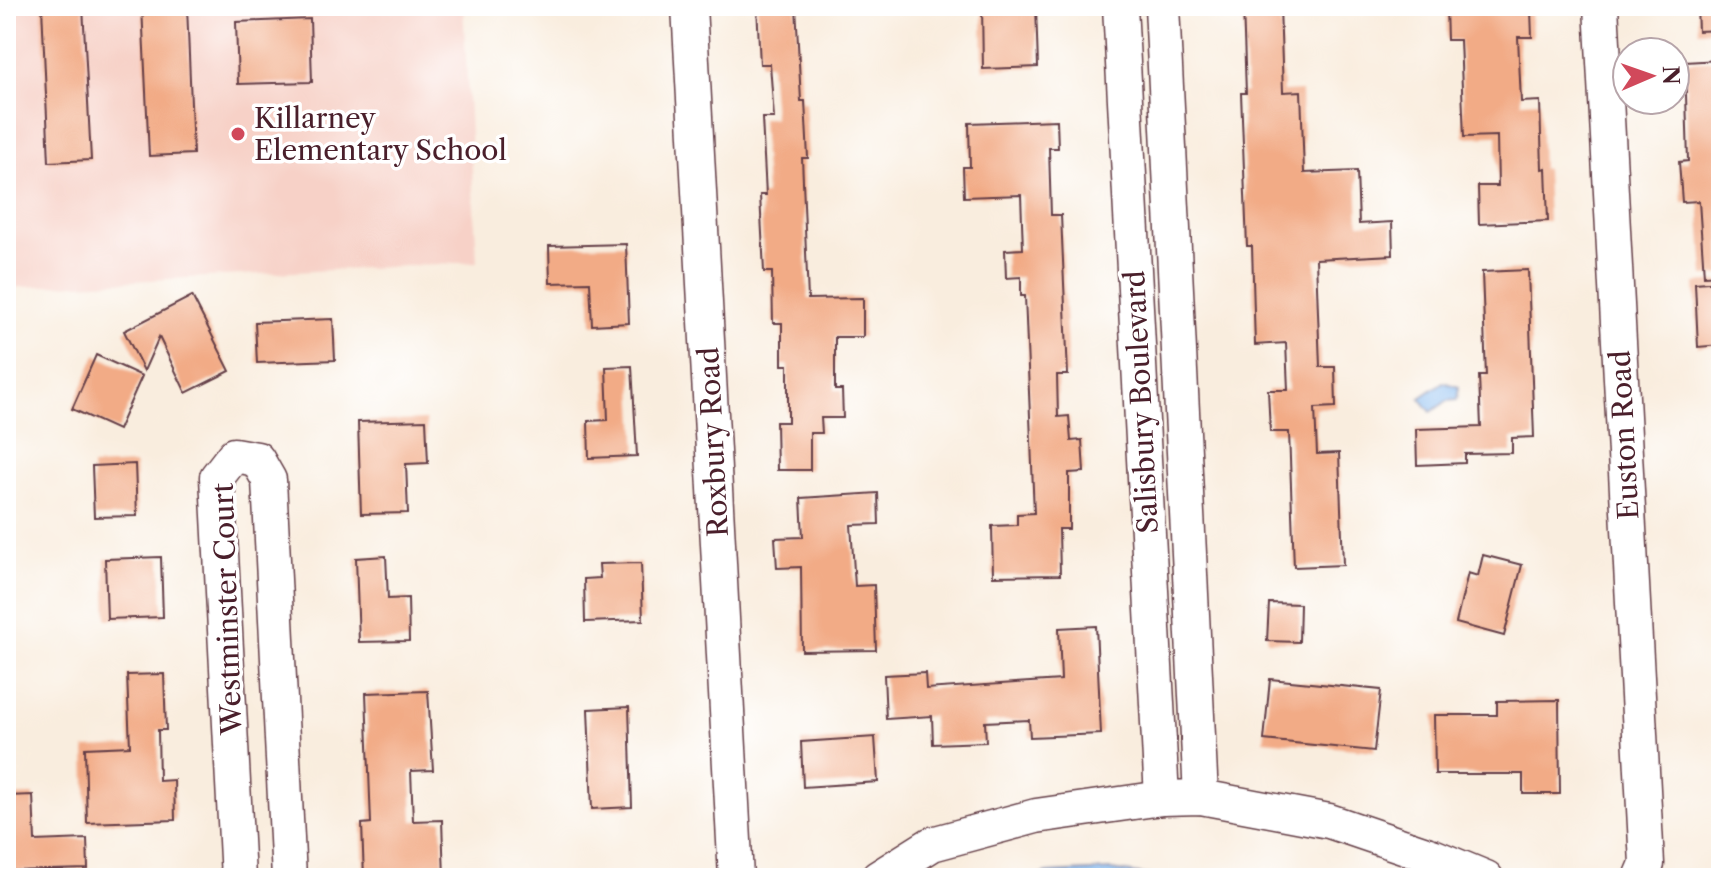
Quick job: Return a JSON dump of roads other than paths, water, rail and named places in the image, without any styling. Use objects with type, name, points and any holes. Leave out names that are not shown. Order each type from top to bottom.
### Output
[{"type":"street","name":"Roxbury Road","points":[[689,6],[736,878]]},
{"type":"street","name":"Salisbury Boulevard","points":[[1120,6],[1162,798]]},
{"type":"street","name":"Salisbury Boulevard","points":[[1162,6],[1201,797]]},
{"type":"street","name":"Euston Road","points":[[1601,6],[1644,871]]},
{"type":"street","name":"Westminster Court","points":[[238,878],[217,477],[234,455],[257,459],[269,480],[289,878]]},
{"type":"street","points":[[878,878],[932,844],[1036,816],[1162,798],[1201,797],[1329,821],[1486,878]]},
{"type":"water","points":[[1443,382],[1459,387],[1457,400],[1447,401],[1431,412],[1420,398]]},
{"type":"water","points":[[1111,870],[1166,878],[1030,878],[1048,873]]},
{"type":"place","name":"Killarney Elementary School","points":[[238,134]]}]
